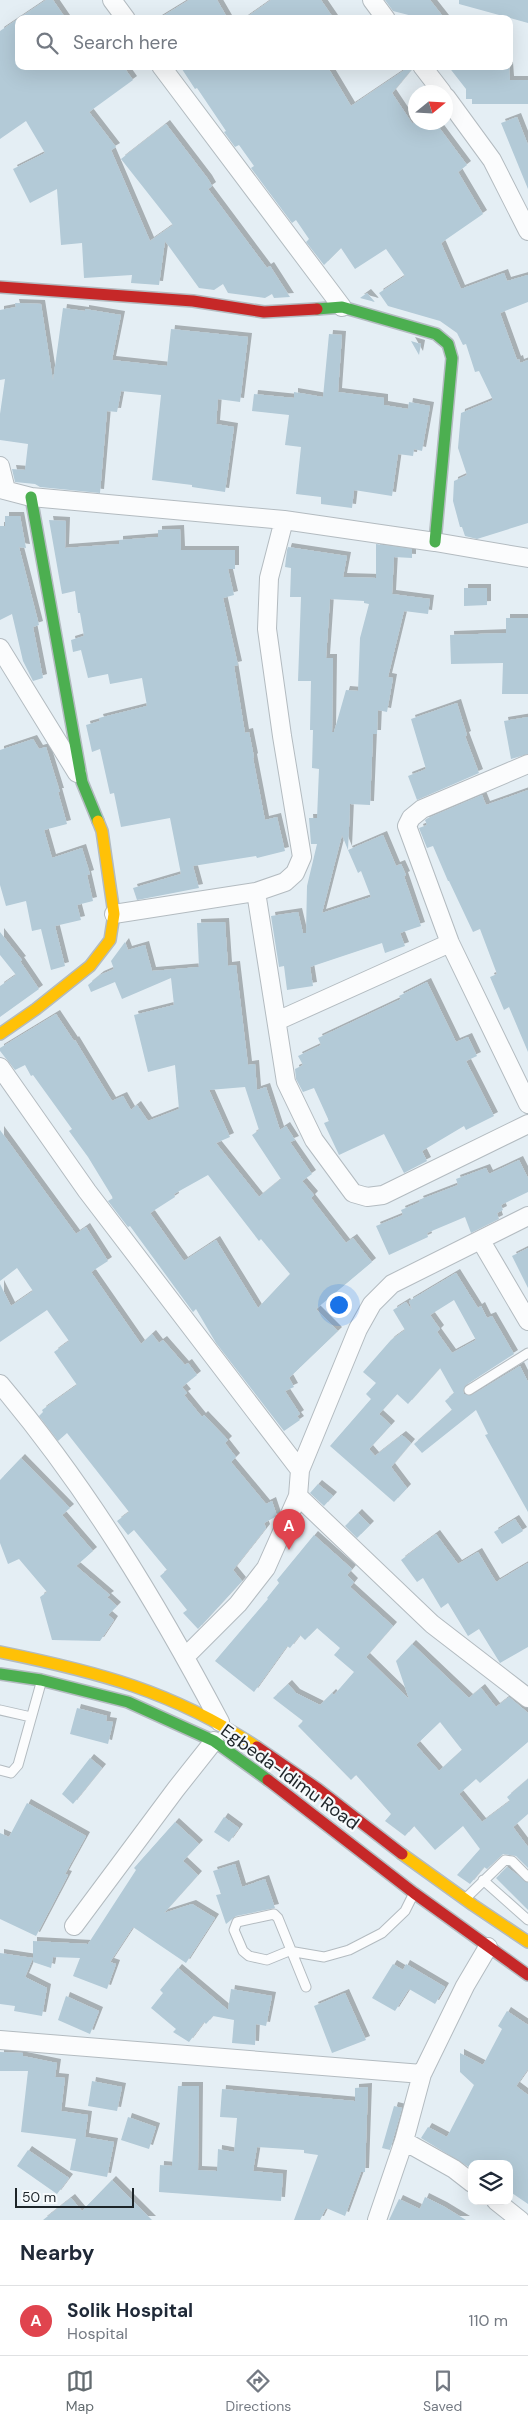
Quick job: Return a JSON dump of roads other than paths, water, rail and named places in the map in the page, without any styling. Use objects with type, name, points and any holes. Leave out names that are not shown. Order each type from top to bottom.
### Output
[{"type":"street","points":[[112,0],[123,15]]},
{"type":"street","points":[[372,0],[383,15]]},
{"type":"street","points":[[164,70],[342,306]]},
{"type":"street","points":[[425,70],[437,85]]},
{"type":"street","points":[[453,107],[492,160],[528,231]]},
{"type":"street","points":[[0,287],[193,301],[264,312],[342,306],[436,334],[448,344],[452,358],[435,542]]},
{"type":"street","points":[[0,466],[3,490],[31,497],[284,520],[528,558]]},
{"type":"street","points":[[31,497],[82,782]]},
{"type":"street","points":[[114,914],[256,892],[285,882],[295,874],[302,857],[267,629],[268,578],[284,520]]},
{"type":"street","points":[[0,648],[82,782],[102,831],[114,914],[110,940],[90,966],[36,1010],[0,1034]]},
{"type":"street","points":[[528,764],[422,809],[411,818],[407,826],[450,943],[528,1104]]},
{"type":"street","points":[[256,892],[286,1082],[314,1140],[353,1193],[367,1197],[383,1195],[528,1124]]},
{"type":"street","points":[[277,1021],[450,943]]},
{"type":"street","points":[[0,1067],[86,1191],[300,1470]]},
{"type":"street","points":[[185,1657],[238,1604],[266,1568],[298,1496],[300,1470],[358,1329],[372,1304],[392,1284],[430,1263],[481,1241],[528,1216]]},
{"type":"street","points":[[481,1241],[528,1321]]},
{"type":"street","points":[[0,1384],[46,1443],[123,1551],[185,1657],[221,1724]]},
{"type":"street","points":[[298,1496],[432,1624],[528,1698]]},
{"type":"street","name":"Egbeda-Idimu Road","points":[[0,1652],[85,1670],[160,1695],[221,1724],[299,1777],[464,1900],[528,1942]]},
{"type":"street","name":"Egbeda-Idimu Road","points":[[0,1674],[41,1680],[128,1702],[214,1741],[299,1802],[488,1947],[528,1974]]},
{"type":"street","points":[[74,1926],[165,1803],[214,1741]]},
{"type":"street","points":[[377,2220],[404,2141],[422,2074],[465,1986],[488,1947]]},
{"type":"street","points":[[0,2040],[422,2074]]},
{"type":"street","points":[[404,2141],[454,2169],[468,2180]]},
{"type":"street","points":[[501,2205],[520,2220]]},
{"type":"lane","points":[[469,1390],[528,1353]]},
{"type":"lane","points":[[0,1770],[11,1773],[18,1765],[41,1680]]},
{"type":"lane","points":[[0,1710],[32,1716]]},
{"type":"lane","points":[[464,1900],[505,1860],[512,1861],[528,1877]]},
{"type":"lane","points":[[483,1880],[528,1920],[514,1932]]},
{"type":"lane","points":[[306,1987],[290,1950],[274,1914],[237,1922],[234,1930],[243,1951],[249,1956],[267,1960],[290,1950],[324,1957],[368,1942],[382,1933],[405,1911],[414,1892]]},
{"type":"place","name":"Solik Hospital","points":[[289,1550]]}]
